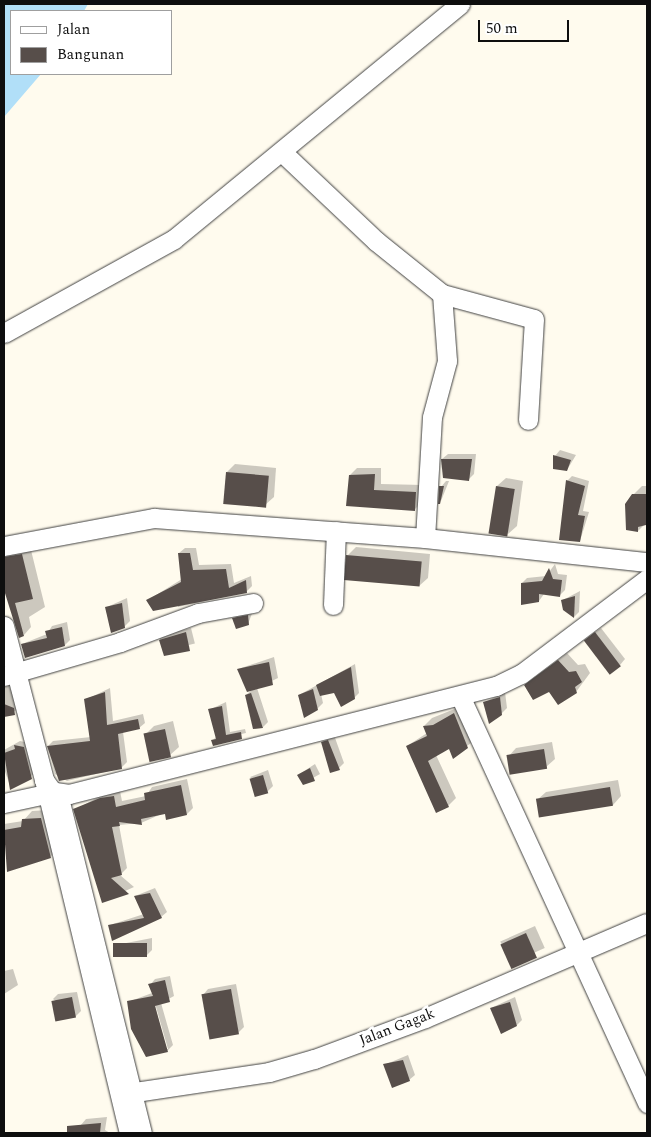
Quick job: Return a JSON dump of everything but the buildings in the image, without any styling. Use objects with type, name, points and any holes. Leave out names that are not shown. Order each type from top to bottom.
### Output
[{"type":"street","points":[[4,333],[174,239],[283,153],[460,4]]},
{"type":"street","points":[[283,153],[376,241],[442,294],[534,319],[528,420]]},
{"type":"street","points":[[424,538],[432,417],[447,362],[442,294]]},
{"type":"street","points":[[4,546],[154,518],[424,538],[647,562]]},
{"type":"street","points":[[333,605],[336,531]]},
{"type":"street","points":[[4,804],[461,698],[521,674],[647,579]]},
{"type":"street","points":[[10,675],[120,642],[198,612],[253,603]]},
{"type":"street","points":[[4,626],[10,675],[53,794],[135,1092],[142,1133]]},
{"type":"street","points":[[461,698],[576,952],[647,1103]]},
{"type":"street","points":[[4,815],[53,794]]},
{"type":"street","points":[[53,794],[129,1133]]},
{"type":"street","name":"Jalan Gagak","points":[[135,1092],[269,1072],[314,1059],[425,1018],[647,923]]},
{"type":"water","points":[[4,4],[88,4],[85,10],[10,10],[10,75],[40,75],[4,117]]}]
